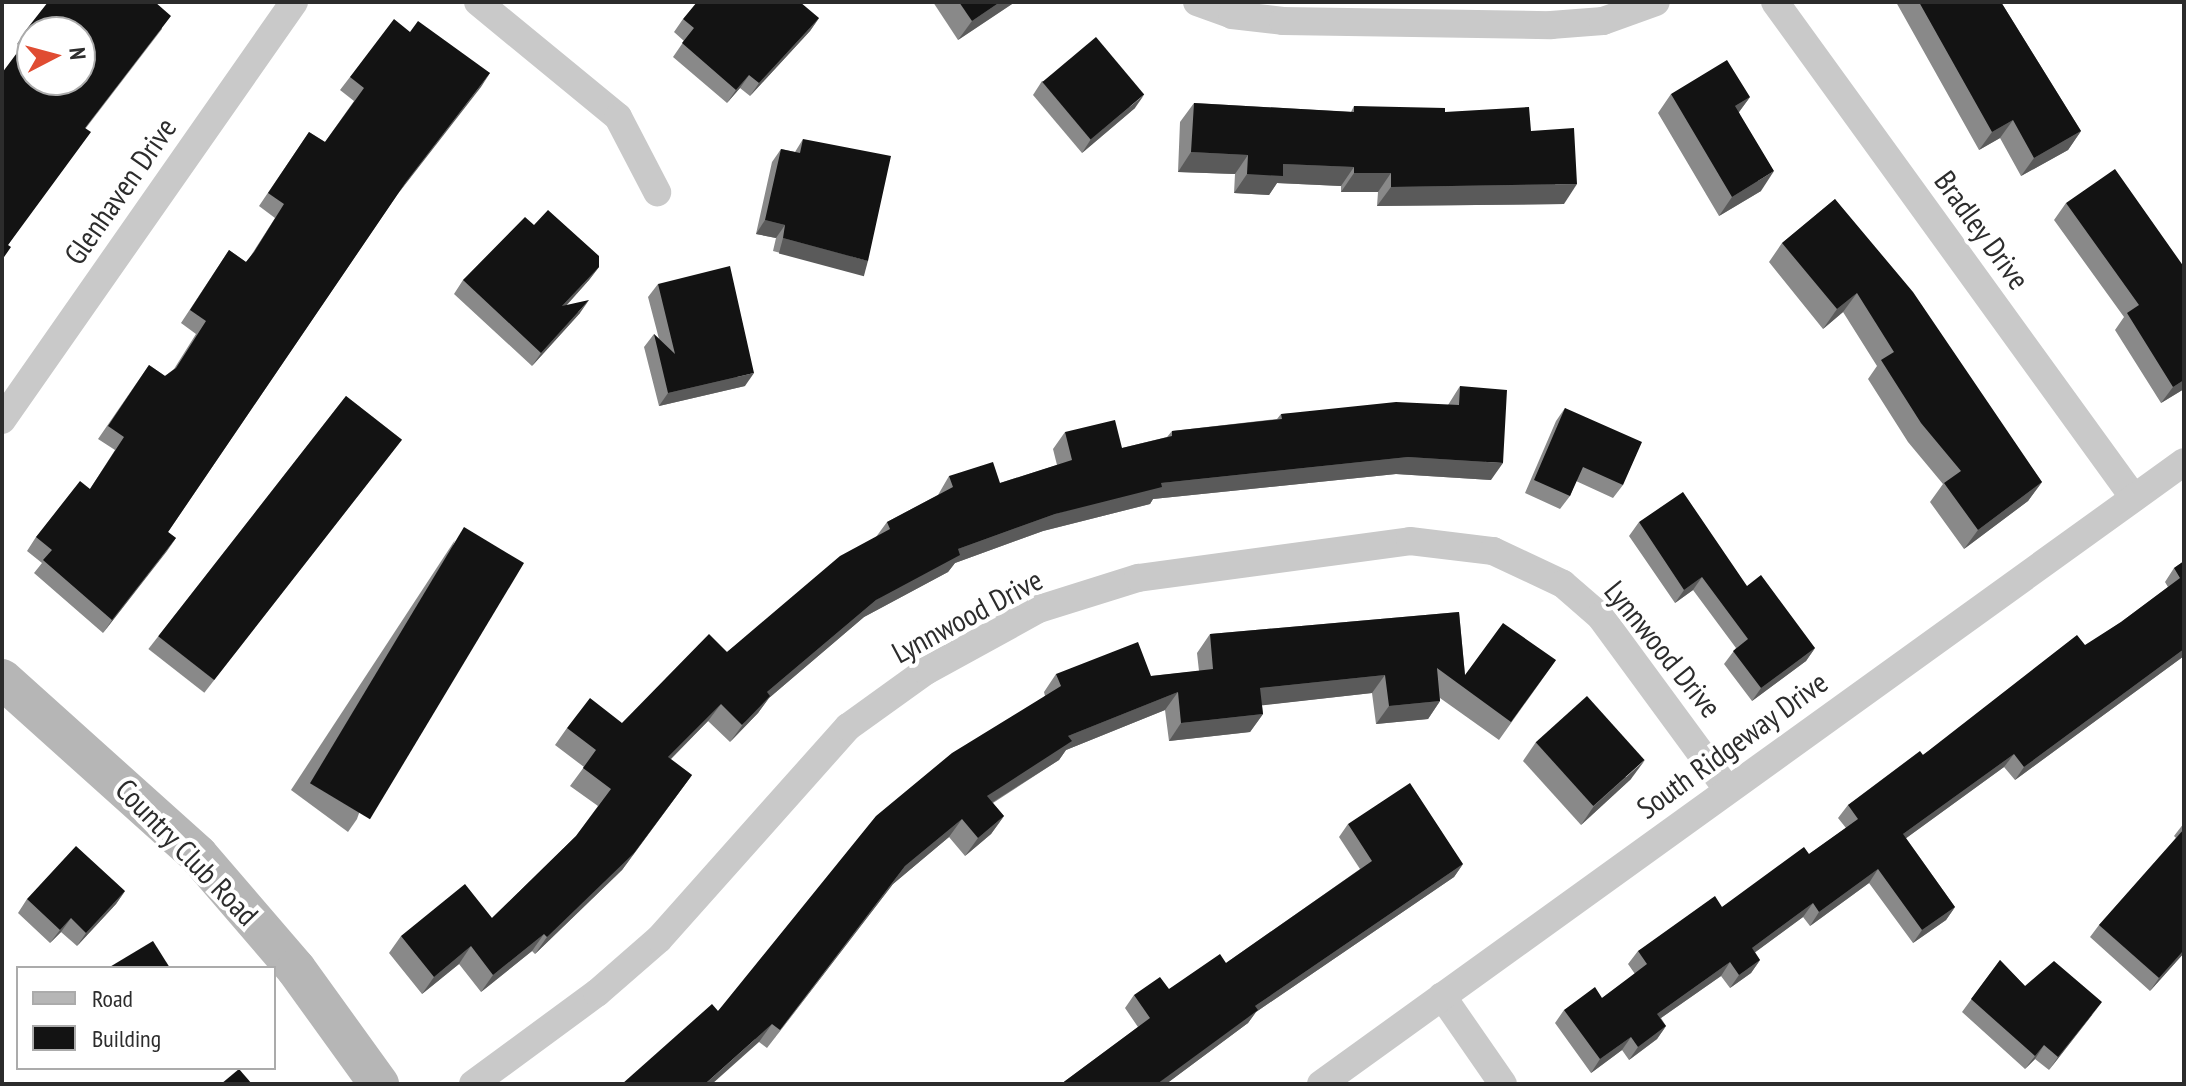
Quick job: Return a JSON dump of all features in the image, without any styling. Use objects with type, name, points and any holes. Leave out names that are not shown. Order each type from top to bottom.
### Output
[{"type":"main road","name":"Country Club Road","points":[[2,679],[198,855],[296,969],[379,1084]]},
{"type":"street","name":"Glenhaven Drive","points":[[2,420],[294,2]]},
{"type":"street","points":[[478,2],[618,117],[657,192]]},
{"type":"street","points":[[1197,2],[1232,15],[1283,21],[1551,25],[1603,21],[1656,2]]},
{"type":"street","name":"Bradley Drive","points":[[1775,2],[2134,498]]},
{"type":"street","name":"South Ridgeway Drive","points":[[1321,1084],[2184,462]]},
{"type":"street","name":"Lynnwood Drive","points":[[473,1084],[597,993],[659,939],[848,727],[926,671],[1039,609],[1138,578],[1410,541],[1493,551],[1563,584],[1600,616],[1728,790]]},
{"type":"street","points":[[1442,996],[1503,1084]]},
{"type":"building","points":[[48,2],[155,2],[171,16],[85,128],[91,132],[8,245],[11,247],[2,260],[2,73],[16,54],[16,96],[96,96],[96,16],[37,16]]},
{"type":"building","points":[[697,2],[800,2],[819,18],[759,83],[749,75],[736,90],[682,43],[694,28],[683,19]]},
{"type":"building","points":[[959,2],[1000,2],[972,21]]},
{"type":"building","points":[[1919,2],[2001,2],[2081,131],[2034,158],[2013,120],[1992,132]]},
{"type":"building","points":[[394,19],[410,32],[418,21],[490,73],[406,182],[168,532],[176,538],[112,620],[43,560],[52,550],[36,537],[80,481],[90,489],[124,437],[108,426],[149,365],[165,376],[176,368],[206,321],[190,310],[229,250],[246,262],[254,252],[284,204],[268,193],[309,132],[325,142],[364,88],[350,77]]},
{"type":"building","points":[[1096,37],[1144,94],[1091,139],[1042,82]]},
{"type":"building","points":[[1727,60],[1750,97],[1735,106],[1774,171],[1732,197],[1671,94]]},
{"type":"building","points":[[1194,103],[1354,112],[1354,106],[1445,108],[1445,112],[1529,107],[1531,131],[1574,128],[1577,184],[1391,187],[1391,173],[1354,173],[1354,167],[1283,164],[1283,176],[1247,174],[1248,155],[1191,152]]},
{"type":"building","points":[[803,139],[891,156],[868,261],[783,238],[785,225],[765,220],[781,149],[800,153]]},
{"type":"building","points":[[2115,169],[2184,267],[2184,380],[2173,387],[2127,313],[2139,305],[2066,203]]},
{"type":"building","points":[[1835,199],[1913,292],[2042,482],[1978,530],[1944,483],[1961,471],[1921,423],[1881,360],[1894,352],[1857,293],[1837,309],[1782,243]]},
{"type":"building","points":[[548,210],[599,256],[599,267],[562,306],[589,300],[541,353],[463,280],[525,217],[534,225]]},
{"type":"building","points":[[730,266],[754,373],[668,393],[654,334],[675,354],[658,284]]},
{"type":"building","points":[[1460,386],[1507,390],[1503,463],[1408,457],[1161,483],[1162,487],[1055,514],[958,549],[960,555],[876,600],[767,692],[770,696],[742,725],[721,704],[668,757],[692,775],[634,853],[547,937],[544,934],[493,975],[471,946],[434,977],[401,936],[465,884],[492,918],[576,836],[611,789],[583,768],[596,750],[567,728],[590,698],[622,723],[709,634],[727,652],[840,556],[890,529],[887,522],[953,487],[949,476],[993,462],[1000,483],[1072,460],[1065,432],[1115,420],[1122,448],[1172,436],[1172,431],[1282,419],[1281,414],[1396,402],[1459,405]]},
{"type":"building","points":[[346,396],[402,440],[214,680],[158,636]]},
{"type":"building","points":[[1565,408],[1642,442],[1623,485],[1583,467],[1570,496],[1534,480]]},
{"type":"building","points":[[1683,492],[1747,586],[1761,575],[1815,648],[1761,688],[1733,651],[1748,639],[1702,577],[1684,590],[1639,522]]},
{"type":"building","points":[[464,527],[524,563],[370,819],[310,783]]},
{"type":"building","points":[[2184,561],[2184,649],[2024,767],[2014,754],[1903,834],[1955,907],[1922,930],[1878,869],[1819,912],[1813,903],[1752,948],[1760,960],[1739,975],[1730,962],[1657,1014],[1666,1026],[1638,1047],[1631,1037],[1600,1059],[1564,1010],[1595,987],[1602,998],[1647,964],[1638,951],[1715,896],[1722,907],[1804,847],[1809,854],[1858,819],[1848,805],[1920,751],[1923,755],[2077,635],[2085,645],[2121,622],[2180,578],[2174,568]]},
{"type":"building","points":[[1459,612],[1465,675],[1503,623],[1556,660],[1511,722],[1437,668],[1440,701],[1389,706],[1385,675],[1260,688],[1263,714],[1181,723],[1178,692],[1068,736],[1072,741],[987,796],[1004,816],[978,838],[962,819],[905,866],[780,1030],[772,1024],[705,1084],[622,1084],[712,1004],[718,1011],[876,816],[952,753],[1061,686],[1056,674],[1138,642],[1151,676],[1213,669],[1210,634]]},
{"type":"building","points":[[1587,696],[1645,760],[1593,806],[1536,742]]},
{"type":"building","points":[[1410,783],[1463,864],[1255,1006],[1258,1010],[1157,1084],[1061,1084],[1150,1018],[1134,995],[1160,977],[1169,989],[1220,954],[1226,963],[1372,861],[1348,824]]},
{"type":"building","points":[[2184,829],[2184,950],[2159,978],[2099,925]]},
{"type":"building","points":[[76,846],[125,891],[86,933],[71,918],[60,930],[27,899]]},
{"type":"building","points":[[153,941],[169,966],[111,966]]},
{"type":"building","points":[[2000,960],[2025,986],[2054,961],[2102,1002],[2058,1057],[2044,1045],[2035,1056],[1971,999]]},
{"type":"building","points":[[240,1070],[252,1084],[221,1084]]}]
